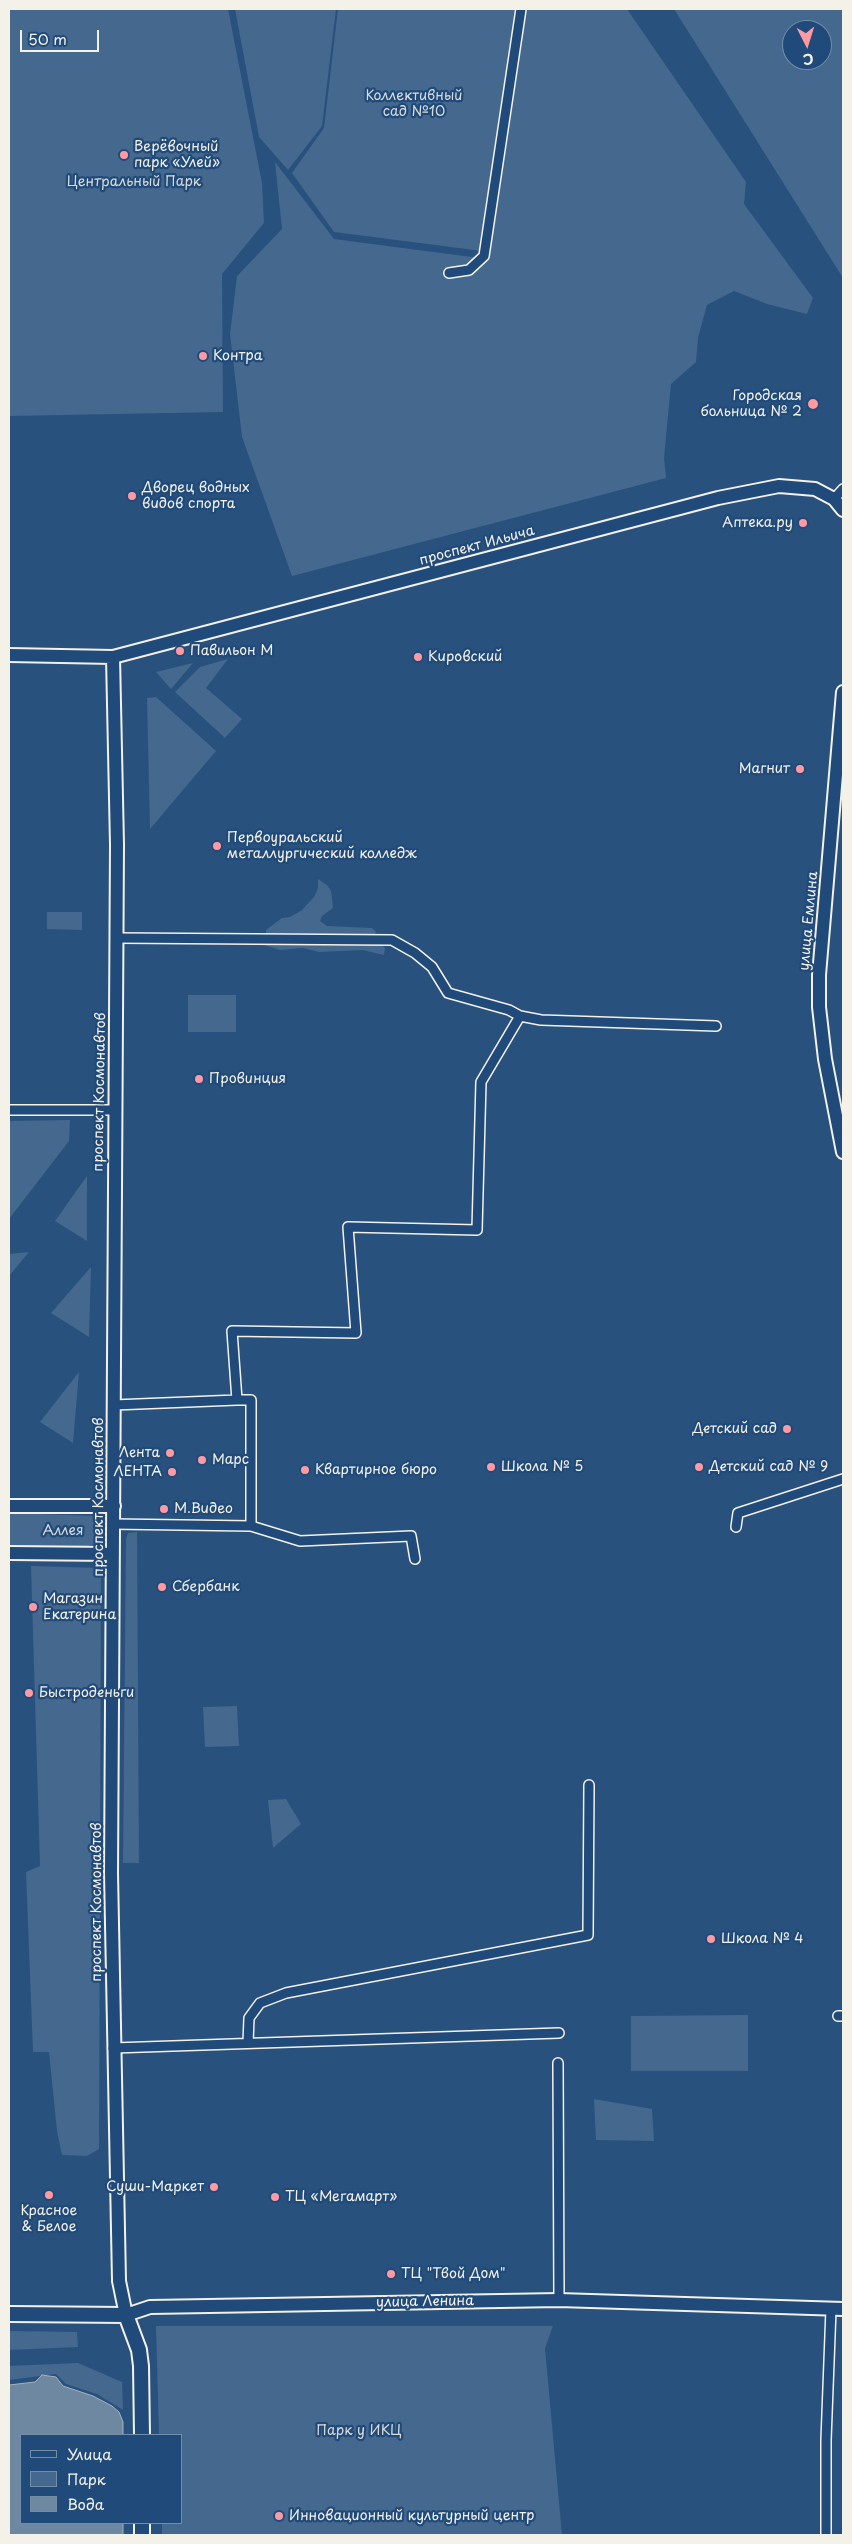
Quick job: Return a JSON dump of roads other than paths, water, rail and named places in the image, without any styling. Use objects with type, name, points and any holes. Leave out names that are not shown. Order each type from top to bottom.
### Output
[{"type":"main road","name":"улица Ленина","points":[[9,2314],[126,2315]]},
{"type":"main road","points":[[126,2315],[138,2350],[142,2383],[142,2434]]},
{"type":"street","points":[[448,273],[469,270],[484,256],[521,9]]},
{"type":"street","name":"проспект Ильича","points":[[9,654],[113,657],[718,498],[779,486],[794,485],[815,489],[834,499],[843,510]]},
{"type":"street","points":[[834,499],[843,489]]},
{"type":"street","name":"проспект Космонавтов","points":[[113,657],[117,761],[113,1524],[113,2048],[119,2281],[126,2315]]},
{"type":"street","name":"улица Емлина","points":[[843,692],[819,975],[819,1007],[825,1058],[843,1152]]},
{"type":"street","points":[[116,938],[392,940],[415,953],[432,967],[448,993],[509,1010],[520,1016],[541,1020],[716,1026]]},
{"type":"street","points":[[237,1400],[232,1331],[356,1333],[348,1227],[477,1230],[480,1082],[520,1016]]},
{"type":"street","points":[[9,1110],[116,1110]]},
{"type":"street","points":[[114,1405],[251,1400],[251,1526]]},
{"type":"street","points":[[736,1527],[738,1513],[843,1479]]},
{"type":"street","points":[[9,1506],[114,1506]]},
{"type":"street","points":[[113,1524],[251,1526],[300,1541],[411,1536],[415,1559]]},
{"type":"street","points":[[9,1553],[113,1554]]},
{"type":"street","points":[[248,2043],[249,2018],[260,2003],[286,1992],[588,1935],[589,1785]]},
{"type":"street","points":[[113,2048],[559,2033]]},
{"type":"street","points":[[558,2063],[559,2300]]},
{"type":"street","name":"улица Ленина","points":[[126,2315],[150,2307],[168,2306],[559,2300],[837,2309]]},
{"type":"street","points":[[826,2535],[826,2440],[837,2309]]},
{"type":"water","points":[[42,2375],[56,2377],[63,2386],[93,2396],[112,2406],[119,2412],[123,2422],[123,2434],[20,2434],[20,2524],[123,2524],[123,2535],[9,2535],[9,2385],[35,2382]]},
{"type":"place","name":"Верёвочный парк «Улей»","points":[[124,155]]},
{"type":"place","name":"Контра","points":[[203,356]]},
{"type":"place","name":"Городская больница № 2","points":[[813,404]]},
{"type":"place","name":"Дворец водных видов спорта","points":[[132,496]]},
{"type":"place","name":"Аптека.ру","points":[[803,523]]},
{"type":"place","name":"Павильон М","points":[[180,651]]},
{"type":"place","name":"Кировский","points":[[418,657]]},
{"type":"place","name":"Магнит","points":[[800,769]]},
{"type":"place","name":"Первоуральский металлургический колледж","points":[[217,846]]},
{"type":"place","name":"Провинция","points":[[199,1079]]},
{"type":"place","name":"Детский сад","points":[[787,1429]]},
{"type":"place","name":"Лента","points":[[170,1453]]},
{"type":"place","name":"Марс","points":[[202,1460]]},
{"type":"place","name":"Школа № 5","points":[[491,1467]]},
{"type":"place","name":"Детский сад № 9","points":[[699,1467]]},
{"type":"place","name":"Квартирное бюро","points":[[305,1470]]},
{"type":"place","name":"ЛЕНТА","points":[[172,1472]]},
{"type":"place","name":"М.Видео","points":[[164,1509]]},
{"type":"place","name":"Сбербанк","points":[[162,1587]]},
{"type":"place","name":"Магазин Екатерина","points":[[33,1607]]},
{"type":"place","name":"Быстроденьги","points":[[29,1693]]},
{"type":"place","name":"Школа № 4","points":[[711,1939]]},
{"type":"place","name":"Суши-Маркет","points":[[214,2187]]},
{"type":"place","name":"Красное & Белое","points":[[49,2195]]},
{"type":"place","name":"ТЦ «Мегамарт»","points":[[275,2197]]},
{"type":"place","name":"ТЦ \"Твой Дом\"","points":[[391,2274]]},
{"type":"place","name":"Инновационный культурный центр","points":[[279,2516]]},
{"type":"park label","name":"Коллективный сад №10","points":[[414,104]]},
{"type":"park label","name":"Центральный Парк","points":[[134,182]]},
{"type":"park label","name":"Аллея","points":[[63,1531]]},
{"type":"park label","name":"Парк у ИКЦ","points":[[359,2431]]}]
